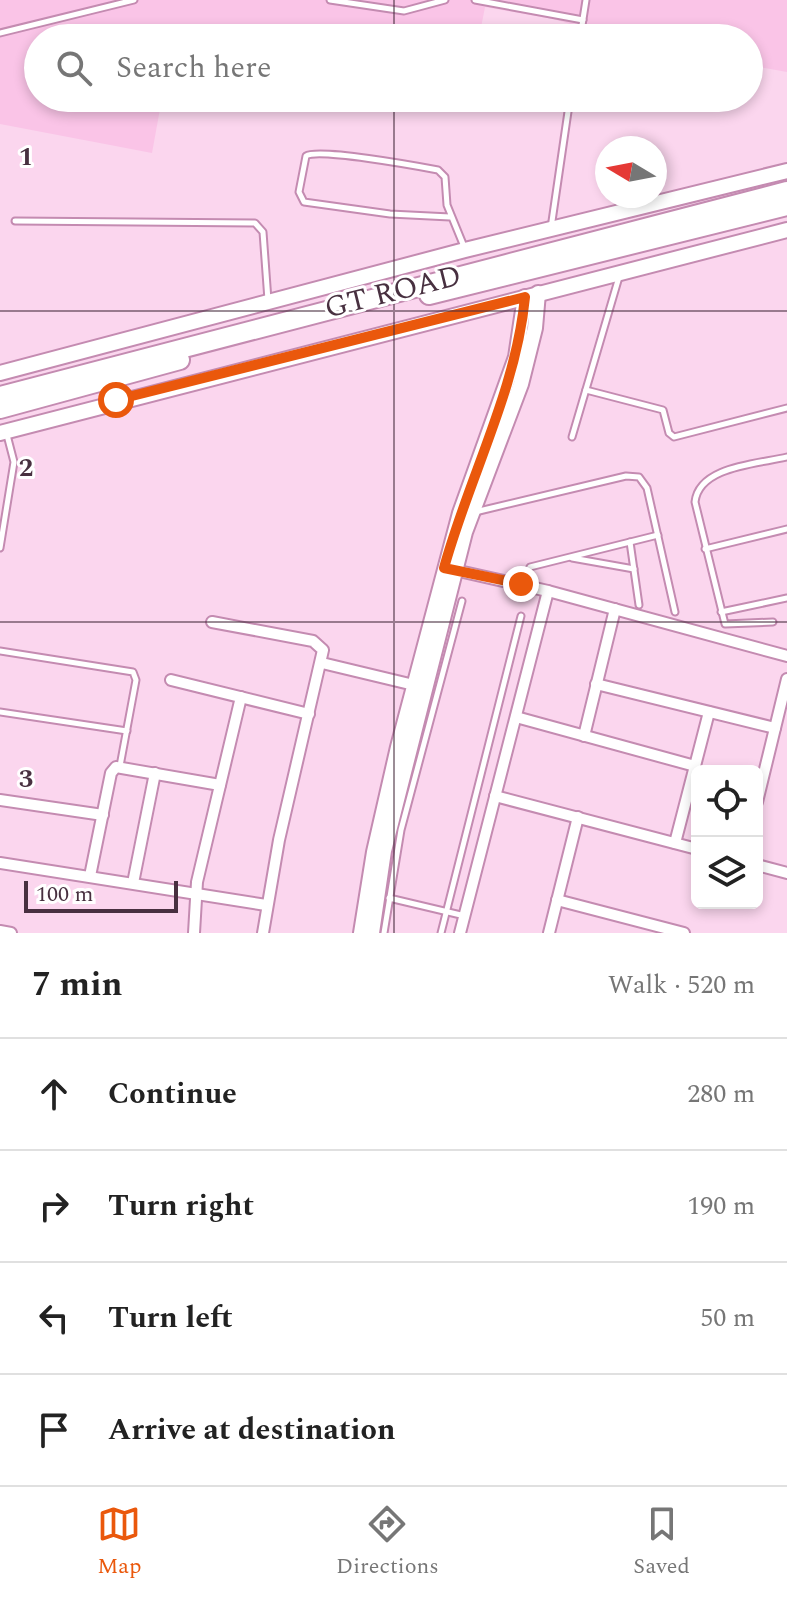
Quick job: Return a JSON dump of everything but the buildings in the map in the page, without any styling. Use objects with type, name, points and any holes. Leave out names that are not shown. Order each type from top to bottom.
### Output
[{"type":"highway","name":"GT ROAD","points":[[0,396],[787,191]]},
{"type":"highway","name":"GT ROAD","points":[[0,409],[307,326],[787,206]]},
{"type":"street","points":[[0,373],[465,250],[787,171]]},
{"type":"street","points":[[3,432],[787,230]]},
{"type":"street","points":[[450,569],[521,384],[535,328],[531,295]]},
{"type":"street","points":[[361,933],[374,852],[450,569],[460,513],[509,382],[531,295]]},
{"type":"street","points":[[450,569],[521,584],[787,656]]},
{"type":"street","points":[[460,933],[548,591]]},
{"type":"street","points":[[584,736],[615,609]]},
{"type":"street","points":[[212,622],[313,641],[323,650],[266,905],[263,933]]},
{"type":"street","points":[[322,663],[420,687]]},
{"type":"street","points":[[763,777],[787,679]]},
{"type":"street","points":[[171,680],[309,714]]},
{"type":"street","points":[[596,684],[775,728]]},
{"type":"street","points":[[372,933],[384,851],[420,687]]},
{"type":"street","points":[[194,933],[196,894],[241,697]]},
{"type":"street","points":[[695,765],[709,712]]},
{"type":"street","points":[[516,717],[691,765]]},
{"type":"street","points":[[90,876],[111,773],[120,766],[220,785]]},
{"type":"street","points":[[133,883],[155,773]]},
{"type":"street","points":[[675,843],[691,781]]},
{"type":"street","points":[[495,796],[691,847]]},
{"type":"street","points":[[0,800],[103,815]]},
{"type":"street","points":[[549,933],[578,817]]},
{"type":"street","points":[[0,863],[266,905]]},
{"type":"street","points":[[763,867],[787,873]]},
{"type":"street","points":[[557,900],[684,933]]},
{"type":"street","points":[[0,931],[11,933]]},
{"type":"lane","points":[[37,24],[134,0]]},
{"type":"lane","points":[[330,0],[404,11],[445,0]]},
{"type":"lane","points":[[475,0],[583,20]]},
{"type":"lane","points":[[582,24],[586,0]]},
{"type":"lane","points":[[0,33],[24,27]]},
{"type":"lane","points":[[551,229],[568,112]]},
{"type":"lane","points":[[450,217],[390,214],[304,202],[299,192],[306,156],[311,152],[329,153],[438,170],[445,177],[450,217],[465,250]]},
{"type":"lane","points":[[15,221],[255,223],[263,232],[269,301]]},
{"type":"lane","points":[[572,437],[620,273]]},
{"type":"lane","points":[[586,390],[663,410],[669,433],[674,437],[787,408]]},
{"type":"lane","points":[[0,548],[14,462],[13,447],[3,432]]},
{"type":"lane","points":[[773,622],[725,624],[695,502],[703,483],[718,474],[787,457]]},
{"type":"lane","points":[[470,513],[633,476],[643,480],[675,612]]},
{"type":"lane","points":[[705,549],[787,529]]},
{"type":"lane","points":[[521,584],[530,567],[658,535]]},
{"type":"lane","points":[[630,542],[639,605]]},
{"type":"lane","points":[[567,557],[634,569]]},
{"type":"lane","points":[[721,612],[787,598]]},
{"type":"lane","points":[[384,933],[401,830],[462,601]]},
{"type":"lane","points":[[441,933],[521,616]]},
{"type":"lane","points":[[0,651],[133,672],[136,680],[120,766]]},
{"type":"lane","points":[[0,712],[127,731]]},
{"type":"lane","points":[[389,898],[465,916]]},
{"type":"shaded area","points":[[0,0],[787,0],[787,72],[763,68],[763,24],[570,24],[485,7],[482,24],[24,24],[24,112],[159,112],[152,153],[0,124]]},
{"type":"route","points":[[116,400],[525,297],[522,328],[509,382],[460,513],[444,568],[521,584]]}]
